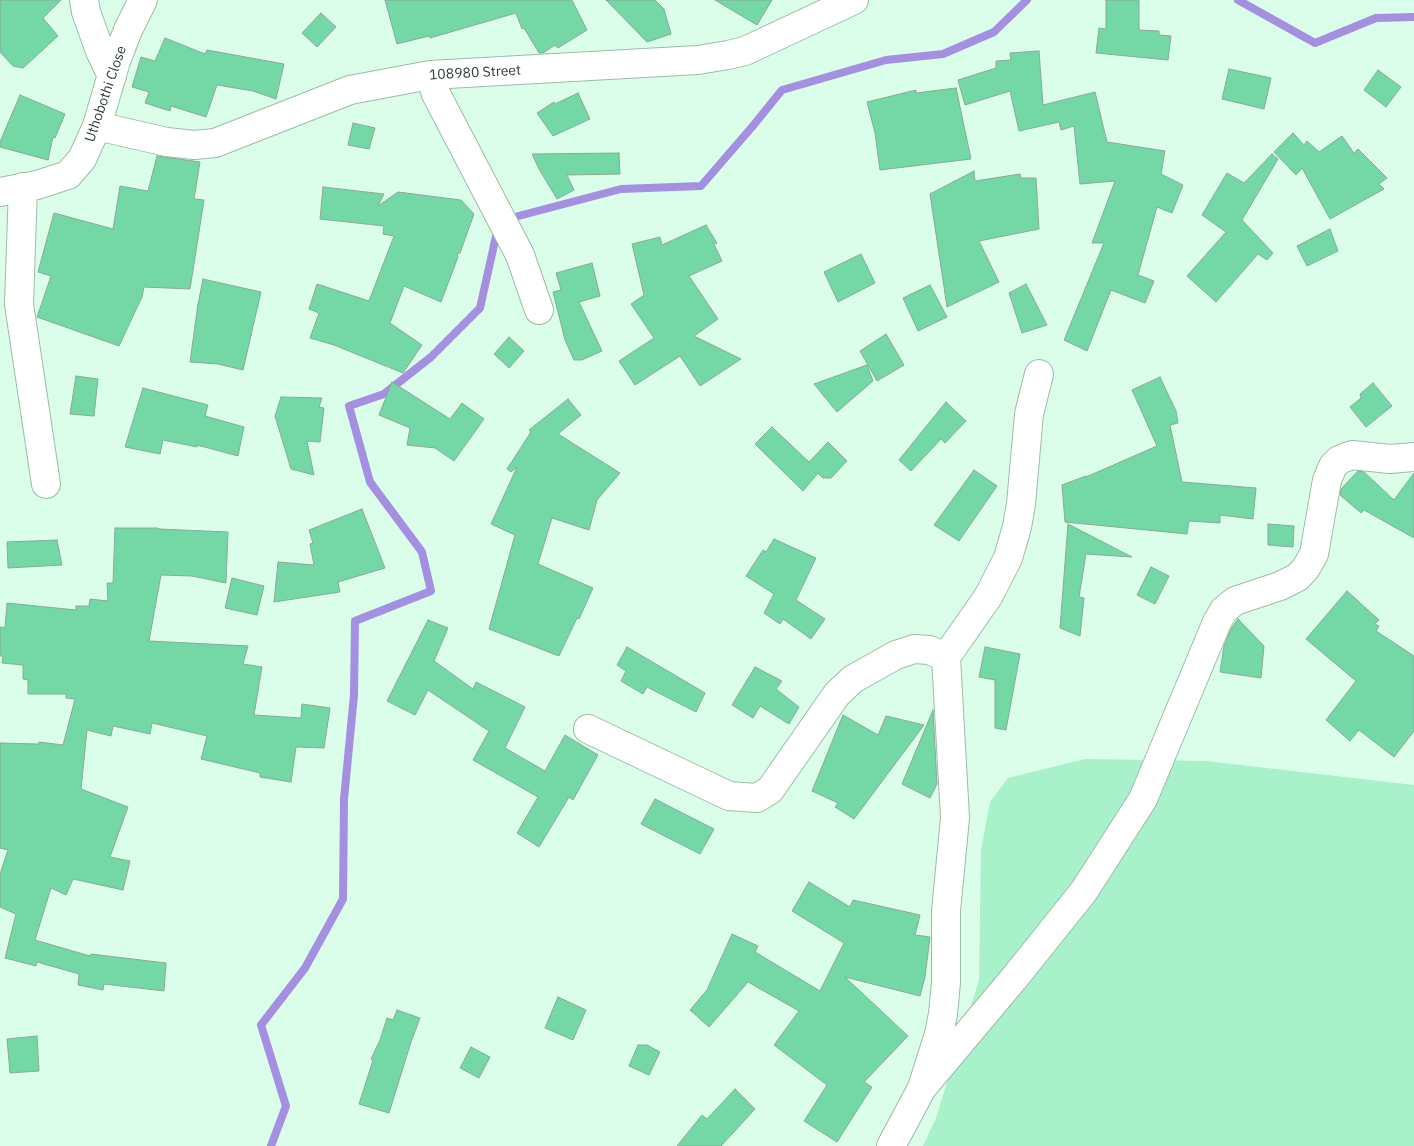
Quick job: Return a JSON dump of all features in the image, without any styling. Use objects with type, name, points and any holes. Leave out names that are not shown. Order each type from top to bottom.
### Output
[{"type":"street","points":[[84,0],[86,12],[100,51],[112,76]]},
{"type":"street","name":"Uthobothi Close","points":[[12,189],[37,185],[68,175],[82,159],[97,126],[128,30],[143,0]]},
{"type":"street","name":"108980 Street","points":[[97,126],[167,142],[215,143],[350,90],[430,75],[698,60],[745,51],[854,0]]},
{"type":"street","points":[[430,75],[436,94],[520,255],[539,310]]},
{"type":"street","points":[[12,189],[19,304],[46,484]]},
{"type":"street","points":[[891,1146],[922,1088],[939,1034],[943,1014],[946,982],[946,911],[955,818],[946,657],[988,597],[1008,558],[1018,519],[1029,414],[1039,374]]},
{"type":"street","points":[[922,1088],[1084,891],[1143,799],[1217,622],[1224,610],[1235,601],[1298,578],[1306,568],[1314,554],[1326,480],[1333,466],[1339,460],[1352,455],[1390,459],[1414,457]]},
{"type":"street","points":[[588,729],[729,796],[757,798],[770,790],[837,694],[853,679],[896,655],[914,649],[929,650],[946,657]]},
{"type":"green space","points":[[1085,759],[1206,761],[1414,785],[1414,1146],[923,1146],[936,1118],[979,980],[981,850],[990,802],[1008,778]]},
{"type":"building","points":[[0,0],[61,0],[43,18],[58,36],[23,68],[13,66],[0,52]]},
{"type":"building","points":[[385,0],[572,0],[587,30],[558,48],[555,45],[543,53],[539,53],[524,28],[522,29],[516,13],[430,38],[429,36],[397,44]]},
{"type":"building","points":[[606,0],[655,0],[664,9],[671,34],[647,42]]},
{"type":"building","points":[[715,0],[772,0],[757,25]]},
{"type":"building","points":[[1106,0],[1139,0],[1139,30],[1159,31],[1159,35],[1171,36],[1168,60],[1096,53],[1099,28],[1106,29]]},
{"type":"building","points":[[321,13],[336,27],[317,47],[302,33]]},
{"type":"building","points":[[165,38],[205,54],[207,50],[284,64],[276,99],[253,91],[217,85],[206,117],[171,106],[170,111],[145,103],[149,92],[132,87],[141,57],[155,61]]},
{"type":"building","points":[[1039,51],[1043,105],[1095,92],[1107,142],[1165,151],[1161,174],[1183,185],[1172,213],[1157,207],[1138,275],[1154,281],[1145,303],[1111,290],[1087,351],[1064,340],[1104,243],[1092,243],[1115,181],[1080,184],[1074,126],[1061,130],[1059,122],[1019,131],[1010,91],[965,105],[958,80],[996,68],[996,61],[1011,60],[1010,53]]},
{"type":"building","points":[[1229,69],[1271,78],[1264,109],[1222,99]]},
{"type":"building","points":[[1378,70],[1401,87],[1386,107],[1364,90]]},
{"type":"building","points":[[956,88],[971,159],[880,170],[875,133],[867,102],[916,90],[916,93]]},
{"type":"building","points":[[578,93],[590,119],[553,136],[537,113],[554,102],[555,104]]},
{"type":"building","points":[[20,95],[65,114],[55,138],[53,137],[48,160],[0,147],[0,142]]},
{"type":"building","points":[[353,123],[375,128],[369,149],[348,145]]},
{"type":"building","points":[[1293,133],[1304,145],[1307,141],[1319,152],[1342,136],[1354,153],[1358,149],[1387,178],[1379,184],[1384,189],[1330,219],[1302,168],[1296,175],[1274,152]]},
{"type":"building","points":[[619,153],[620,174],[567,175],[574,190],[557,199],[532,154]]},
{"type":"building","points":[[1272,154],[1278,159],[1242,220],[1273,253],[1267,260],[1258,254],[1216,302],[1187,276],[1226,232],[1202,215],[1227,173],[1244,183]]},
{"type":"building","points":[[157,156],[200,162],[194,199],[204,200],[190,289],[144,287],[142,297],[119,346],[37,317],[51,276],[38,272],[54,213],[113,229],[120,186],[148,191]]},
{"type":"building","points":[[974,171],[975,181],[1020,174],[1021,178],[1036,178],[1039,229],[979,241],[999,282],[947,307],[930,194]]},
{"type":"building","points":[[323,187],[384,194],[378,206],[398,192],[461,200],[474,214],[460,253],[457,254],[458,257],[441,302],[404,286],[390,323],[422,345],[403,373],[334,345],[310,338],[319,313],[309,309],[317,284],[369,301],[394,236],[383,234],[384,226],[320,219]]},
{"type":"building","points":[[706,225],[717,243],[714,244],[722,261],[689,276],[718,319],[694,336],[741,359],[700,386],[680,356],[635,385],[619,361],[654,338],[631,304],[644,295],[632,244],[660,237],[662,245]]},
{"type":"building","points":[[1330,229],[1338,251],[1307,266],[1297,246]]},
{"type":"building","points":[[861,254],[875,283],[838,302],[824,272]]},
{"type":"building","points":[[592,263],[600,296],[579,302],[602,351],[582,360],[574,360],[565,340],[553,292],[561,290],[556,273]]},
{"type":"building","points":[[203,279],[261,292],[243,370],[218,364],[190,362]]},
{"type":"building","points":[[1026,284],[1047,325],[1022,333],[1009,293]]},
{"type":"building","points":[[930,285],[947,317],[918,331],[903,298]]},
{"type":"building","points":[[886,334],[904,365],[877,381],[860,351]]},
{"type":"building","points":[[509,337],[524,351],[509,368],[494,354]]},
{"type":"building","points":[[867,365],[873,381],[837,412],[814,384]]},
{"type":"building","points":[[76,376],[98,379],[94,416],[70,414]]},
{"type":"building","points":[[1160,377],[1176,411],[1178,423],[1170,425],[1182,482],[1256,488],[1253,519],[1220,515],[1220,523],[1189,521],[1187,534],[1065,522],[1062,485],[1086,477],[1157,446],[1132,390]]},
{"type":"building","points":[[392,382],[450,419],[462,403],[484,419],[454,461],[435,448],[407,445],[410,428],[379,415]]},
{"type":"building","points":[[1373,383],[1392,406],[1366,427],[1350,407],[1361,398],[1360,394]]},
{"type":"building","points":[[143,388],[208,405],[205,416],[244,427],[238,456],[197,445],[197,447],[163,440],[160,454],[125,447]]},
{"type":"building","points":[[281,397],[322,398],[319,407],[324,408],[320,442],[307,441],[314,475],[291,469],[275,416]]},
{"type":"building","points":[[568,399],[581,415],[558,434],[620,473],[597,500],[589,530],[552,518],[538,564],[593,588],[559,656],[489,629],[515,535],[491,524],[517,467],[511,472],[507,469],[531,432],[529,430]]},
{"type":"building","points":[[946,402],[966,421],[945,443],[941,439],[911,471],[899,460]]},
{"type":"building","points":[[772,427],[809,462],[828,442],[847,461],[831,478],[823,478],[818,473],[803,491],[755,444]]},
{"type":"building","points":[[974,470],[997,486],[959,541],[934,525]]},
{"type":"building","points":[[1358,471],[1364,472],[1394,500],[1414,473],[1414,538],[1364,510],[1361,513],[1340,495],[1341,489]]},
{"type":"building","points":[[362,509],[385,568],[338,582],[340,592],[274,602],[278,562],[314,565],[310,544],[313,543],[309,530]]},
{"type":"building","points":[[1068,524],[1132,557],[1086,554],[1079,597],[1084,598],[1080,636],[1060,628]]},
{"type":"building","points":[[1268,524],[1294,526],[1293,547],[1268,545]]},
{"type":"building","points":[[115,528],[158,528],[228,532],[226,583],[192,576],[161,575],[149,641],[248,646],[243,664],[262,667],[254,715],[301,718],[302,704],[330,708],[324,748],[296,747],[291,782],[260,777],[260,773],[201,759],[207,736],[152,723],[150,734],[113,726],[111,736],[87,730],[81,789],[128,807],[110,857],[130,861],[123,890],[73,879],[66,895],[51,888],[35,940],[90,956],[91,954],[166,963],[164,991],[104,984],[103,990],[78,985],[79,974],[37,962],[36,966],[5,958],[16,914],[0,907],[0,874],[8,850],[0,848],[0,743],[39,744],[39,742],[63,745],[75,699],[66,698],[66,694],[28,694],[28,680],[23,679],[23,665],[2,663],[3,656],[0,656],[0,627],[5,628],[7,603],[76,610],[76,606],[89,606],[90,599],[108,601],[107,583],[113,583]]},
{"type":"building","points":[[774,539],[816,558],[796,600],[825,619],[811,639],[783,619],[780,624],[764,613],[774,594],[746,576],[763,550],[766,552]]},
{"type":"building","points":[[57,540],[62,565],[8,568],[7,542]]},
{"type":"building","points":[[1151,567],[1169,576],[1155,604],[1137,595]]},
{"type":"building","points":[[232,578],[264,586],[257,615],[225,608]]},
{"type":"building","points":[[1347,591],[1379,620],[1375,624],[1379,626],[1376,631],[1414,656],[1414,731],[1394,757],[1359,730],[1350,741],[1326,720],[1356,681],[1306,639]]},
{"type":"building","points":[[1238,619],[1264,646],[1261,678],[1220,672],[1224,646],[1231,629]]},
{"type":"building","points":[[428,620],[448,628],[434,661],[473,689],[476,682],[525,707],[505,748],[545,771],[565,735],[598,755],[573,800],[569,797],[539,847],[517,833],[538,797],[473,760],[489,731],[428,690],[415,715],[387,701]]},
{"type":"building","points":[[627,647],[705,693],[696,712],[647,687],[643,694],[621,681],[626,671],[617,665]]},
{"type":"building","points":[[985,647],[1020,654],[1006,730],[995,728],[995,680],[979,677]]},
{"type":"building","points":[[755,667],[782,681],[776,689],[799,707],[789,724],[760,706],[753,718],[732,705]]},
{"type":"building","points":[[933,710],[937,784],[930,798],[902,784]]},
{"type":"building","points":[[843,715],[878,735],[886,716],[924,725],[854,819],[835,807],[838,803],[812,791]]},
{"type":"building","points":[[655,799],[714,829],[700,854],[641,824]]},
{"type":"building","points":[[809,882],[850,907],[853,900],[920,915],[915,935],[930,937],[925,977],[920,996],[845,977],[908,1036],[864,1082],[872,1087],[837,1142],[804,1121],[827,1085],[774,1045],[799,1011],[748,982],[709,1027],[690,1010],[707,990],[732,934],[758,946],[755,952],[820,991],[844,943],[792,911]]},
{"type":"building","points":[[558,997],[586,1010],[573,1040],[545,1028]]},
{"type":"building","points":[[397,1010],[420,1018],[389,1113],[359,1104],[373,1060],[371,1059],[387,1018],[393,1020]]},
{"type":"building","points":[[37,1036],[39,1071],[10,1073],[7,1039]]},
{"type":"building","points":[[638,1045],[647,1045],[660,1052],[649,1075],[629,1066]]},
{"type":"building","points":[[471,1047],[490,1057],[479,1078],[460,1068]]},
{"type":"building","points":[[735,1089],[755,1109],[721,1146],[677,1146],[702,1115],[707,1119]]},
{"type":"waterway","points":[[507,219],[621,189],[701,186],[782,90],[886,60],[943,54],[994,32],[1027,0]]},
{"type":"waterway","points":[[1238,0],[1315,43],[1376,18],[1414,17]]},
{"type":"waterway","points":[[271,1146],[286,1106],[261,1025],[305,968],[343,899],[344,799],[354,695],[355,621],[431,591],[422,552],[370,482],[349,406],[384,394],[431,357],[480,308],[498,227]]}]
